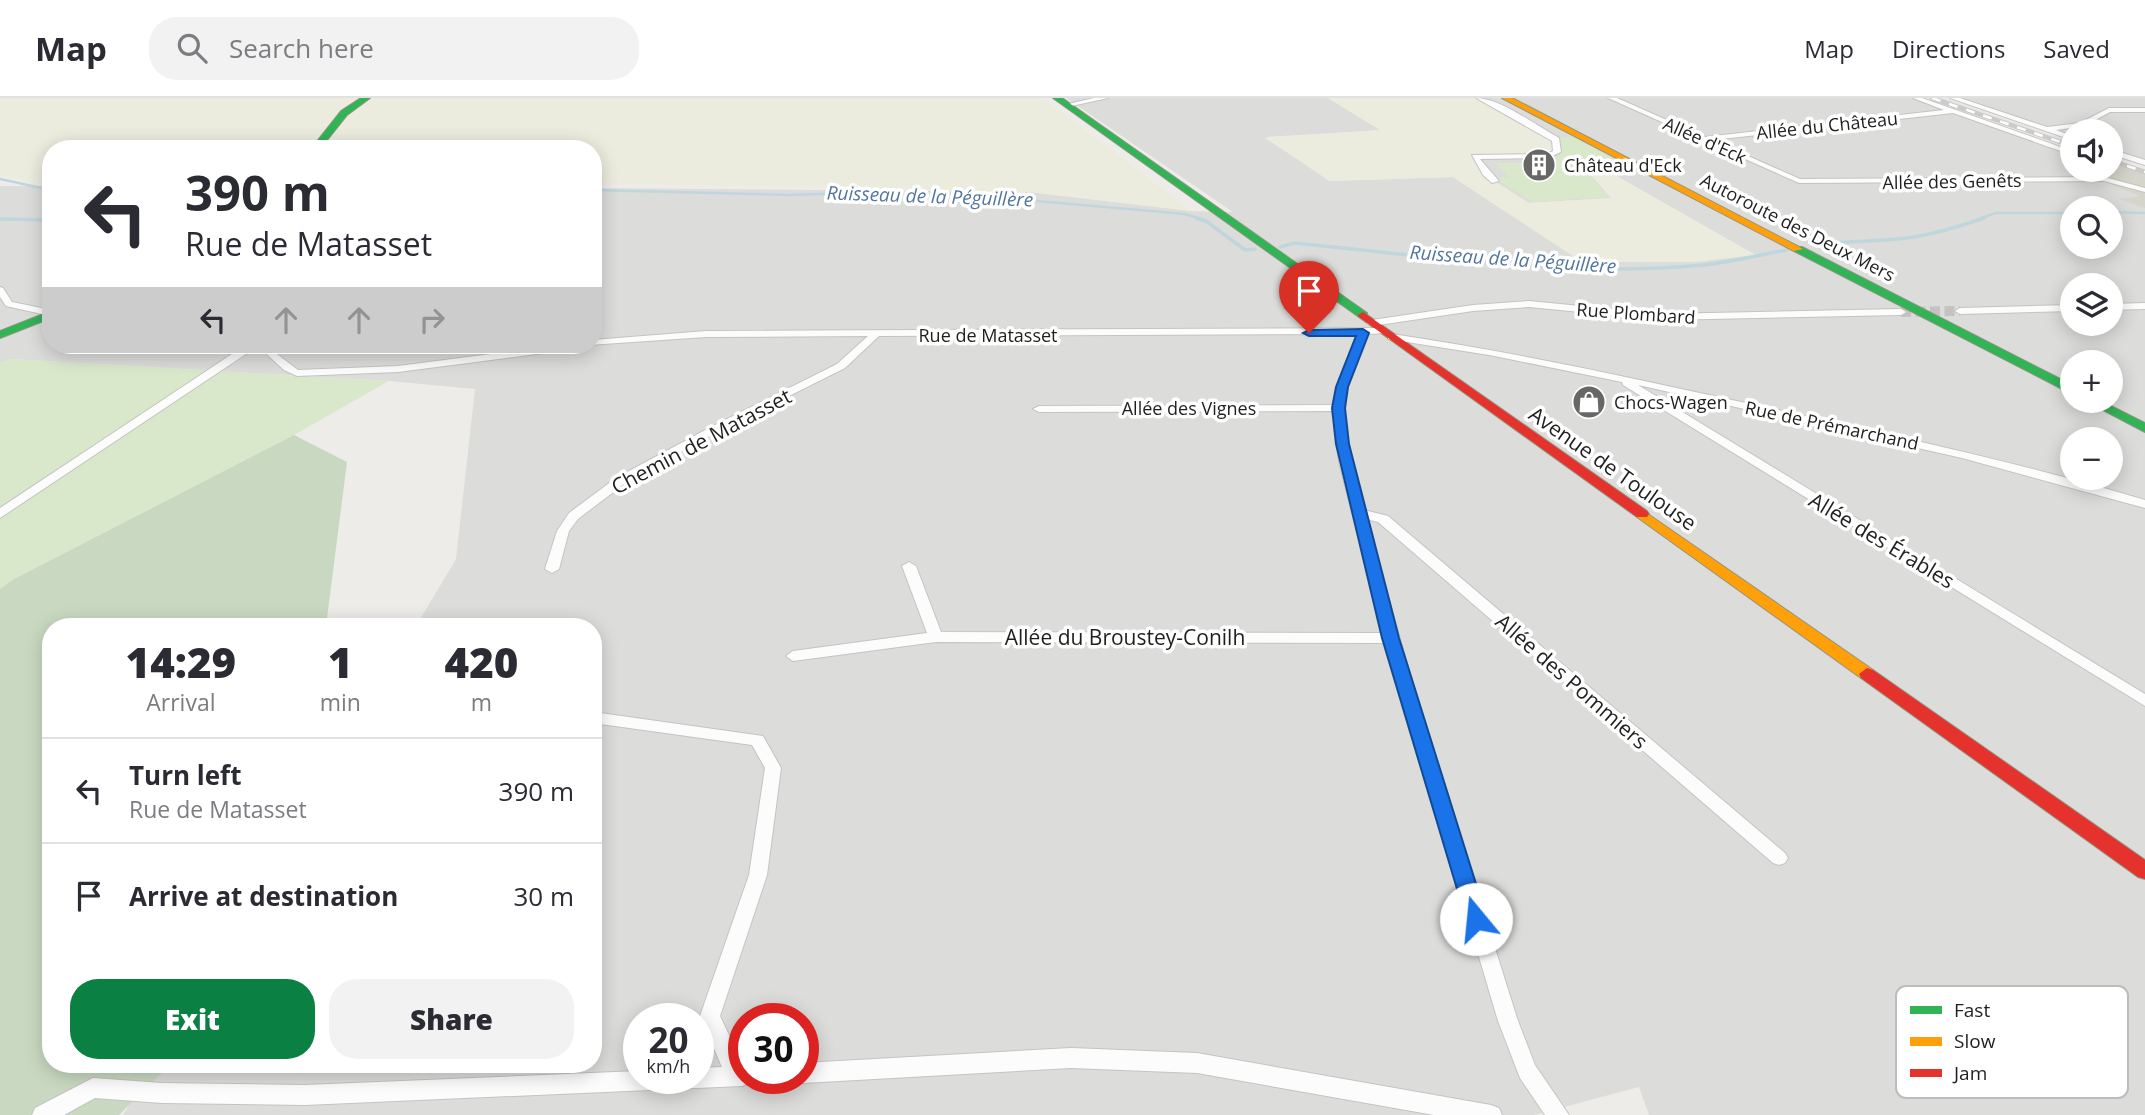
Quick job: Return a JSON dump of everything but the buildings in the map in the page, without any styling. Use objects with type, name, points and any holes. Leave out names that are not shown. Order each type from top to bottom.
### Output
[{"type":"main road","points":[[322,140],[344,113],[366,98]]},
{"type":"main road","name":"Autoroute des Deux Mers","points":[[1506,98],[2060,384]]},
{"type":"main road","name":"Autoroute des Deux Mers","points":[[1521,98],[2060,371]]},
{"type":"main road","name":"Avenue de Toulouse","points":[[1062,102],[1377,331],[2145,871]]},
{"type":"main road","points":[[0,335],[42,318]]},
{"type":"main road","points":[[2123,403],[2145,414]]},
{"type":"main road","points":[[2116,413],[2145,428]]},
{"type":"street","points":[[1062,102],[1104,98]]},
{"type":"street","points":[[1479,98],[1520,117],[1556,140],[1557,152],[1548,156],[1475,157],[1495,181]]},
{"type":"street","name":"Allée d'Eck","points":[[1611,98],[1799,181]]},
{"type":"street","points":[[1916,98],[2060,149]]},
{"type":"street","points":[[1953,98],[2060,134]]},
{"type":"street","points":[[2046,129],[2082,125],[2109,110],[2145,110]]},
{"type":"street","name":"Allée du Château","points":[[1701,139],[1954,111]]},
{"type":"street","points":[[2123,155],[2145,163]]},
{"type":"street","name":"Allée des Genêts","points":[[1799,181],[2104,179],[2145,190]]},
{"type":"street","points":[[0,290],[9,304],[42,312]]},
{"type":"street","name":"Rue Plombard","points":[[1377,331],[1473,308],[1529,304],[1663,317],[1901,312]]},
{"type":"street","points":[[2123,307],[2145,306]]},
{"type":"street","points":[[1960,311],[2060,308]]},
{"type":"street","points":[[1377,331],[1342,387],[1338,408],[1342,444],[1390,638],[1508,1021],[1527,1071],[1558,1115]]},
{"type":"street","name":"Rue de Matasset","points":[[602,342],[706,334],[1377,331]]},
{"type":"street","name":"Rue de Prémarchand","points":[[1377,331],[1525,357],[1977,457],[2145,504]]},
{"type":"street","name":"Chemin de Matasset","points":[[552,569],[563,531],[573,516],[620,481],[713,430],[833,370],[875,335]]},
{"type":"street","points":[[0,514],[239,354]]},
{"type":"street","points":[[274,354],[285,367],[297,373],[398,369],[508,354]]},
{"type":"street","name":"Allée des Érables","points":[[1619,378],[2145,701]]},
{"type":"street","name":"Allée des Vignes","points":[[1039,409],[1338,408]]},
{"type":"street","name":"Allée des Pommiers","points":[[1359,513],[1383,519],[1779,858]]},
{"type":"street","points":[[909,566],[936,637]]},
{"type":"street","name":"Allée du Broustey-Conilh","points":[[793,656],[936,637],[1390,638]]},
{"type":"street","points":[[602,718],[757,740],[773,768],[758,875],[710,1016],[728,1052]]},
{"type":"street","points":[[819,1072],[1071,1058],[1197,1063],[1492,1115]]},
{"type":"street","points":[[43,1115],[93,1088],[162,1093],[304,1095],[623,1081]]},
{"type":"shaded area","points":[[0,98],[1043,98],[1191,211],[1029,192],[602,183],[602,140],[42,140],[42,184],[0,175]]},
{"type":"shaded area","points":[[1066,98],[1328,98],[1381,130],[1267,137],[1329,181],[1453,177],[1582,262],[1696,262],[1754,254],[1599,166],[1583,167],[1612,198],[1529,203],[1486,176],[1472,159],[1517,117],[1476,98],[1912,98],[2060,151],[2060,182],[2104,182],[2145,197],[2145,1115],[1649,1115],[1639,1087],[1534,1115],[123,1115],[149,1073],[602,1073],[602,618],[421,618],[456,559],[475,389],[389,381],[12,359],[0,363],[0,186],[42,186],[42,354],[602,354],[602,188],[1029,192],[1191,211],[1233,212]]},
{"type":"shaded area","points":[[1328,98],[1476,98],[1517,117],[1552,141],[1552,154],[1472,158],[1486,176],[1529,203],[1611,198],[1583,166],[1599,166],[1755,255],[1696,262],[1582,262],[1453,177],[1330,181],[1265,138],[1380,130]]},
{"type":"shaded area","points":[[1926,98],[1943,98],[2060,138],[2060,144]]},
{"type":"shaded area","points":[[1959,98],[2145,98],[2145,161],[2123,153],[2123,119],[2060,119],[2060,132]]},
{"type":"shaded area","points":[[2123,165],[2145,170],[2145,208],[2123,200],[2140,196],[2105,182],[2123,182]]},
{"type":"green space","points":[[1573,137],[1622,163],[1582,166],[1609,197],[1532,202],[1494,178],[1509,177],[1495,163],[1530,163],[1536,171],[1551,171],[1543,161],[1547,160],[1546,157],[1560,155],[1558,138]]},
{"type":"green space","points":[[12,359],[389,381],[294,435],[14,579],[0,589],[0,363]]},
{"type":"green space","points":[[294,435],[347,462],[327,618],[42,618],[42,1073],[162,1073],[119,1115],[0,1115],[0,589],[14,579]]},
{"type":"waterway","name":"Ruisseau de la Péguillère","points":[[0,179],[42,188]]},
{"type":"waterway","name":"Ruisseau de la Péguillère","points":[[602,190],[791,195],[871,192],[904,195],[934,192],[1185,214],[1201,219]]},
{"type":"waterway","name":"Ruisseau de la Péguillère","points":[[2123,212],[2145,213]]},
{"type":"waterway","name":"Ruisseau de la Péguillère","points":[[1979,219],[1996,213],[2060,213]]},
{"type":"waterway","name":"Ruisseau de la Péguillère","points":[[1196,218],[1206,221],[1245,250],[1255,249]]},
{"type":"waterway","name":"Ruisseau de la Péguillère","points":[[1820,245],[1914,237],[1984,218]]},
{"type":"waterway","points":[[14,219],[0,219],[42,220]]},
{"type":"waterway","name":"Ruisseau de la Péguillère","points":[[1280,247],[1294,243],[1498,264],[1601,269],[1703,265],[1787,250]]},
{"type":"tunnel","points":[[1901,312],[1960,311]]},
{"type":"railway","points":[[1932,98],[2060,142]]},
{"type":"railway","points":[[2123,164],[2145,172]]},
{"type":"traffic: fast","points":[[322,140],[344,113],[366,98]]},
{"type":"traffic: fast","points":[[1057,98],[1363,315]]},
{"type":"traffic: fast","points":[[1798,249],[2060,384]]},
{"type":"traffic: fast","points":[[0,335],[42,318]]},
{"type":"traffic: fast","points":[[2116,413],[2145,428]]},
{"type":"traffic: slow","points":[[1506,98],[1798,249]]},
{"type":"traffic: slow","points":[[1642,514],[1867,674]]},
{"type":"traffic: jam","points":[[1363,315],[1642,514]]},
{"type":"traffic: jam","points":[[1867,674],[2145,871]]},
{"type":"place","name":"Château d'Eck","points":[[1539,165]]},
{"type":"place","name":"Chocs-Wagen","points":[[1589,402]]},
{"type":"route","points":[[1309,333],[1363,333],[1342,387],[1338,408],[1342,444],[1390,638],[1476,919]]}]
